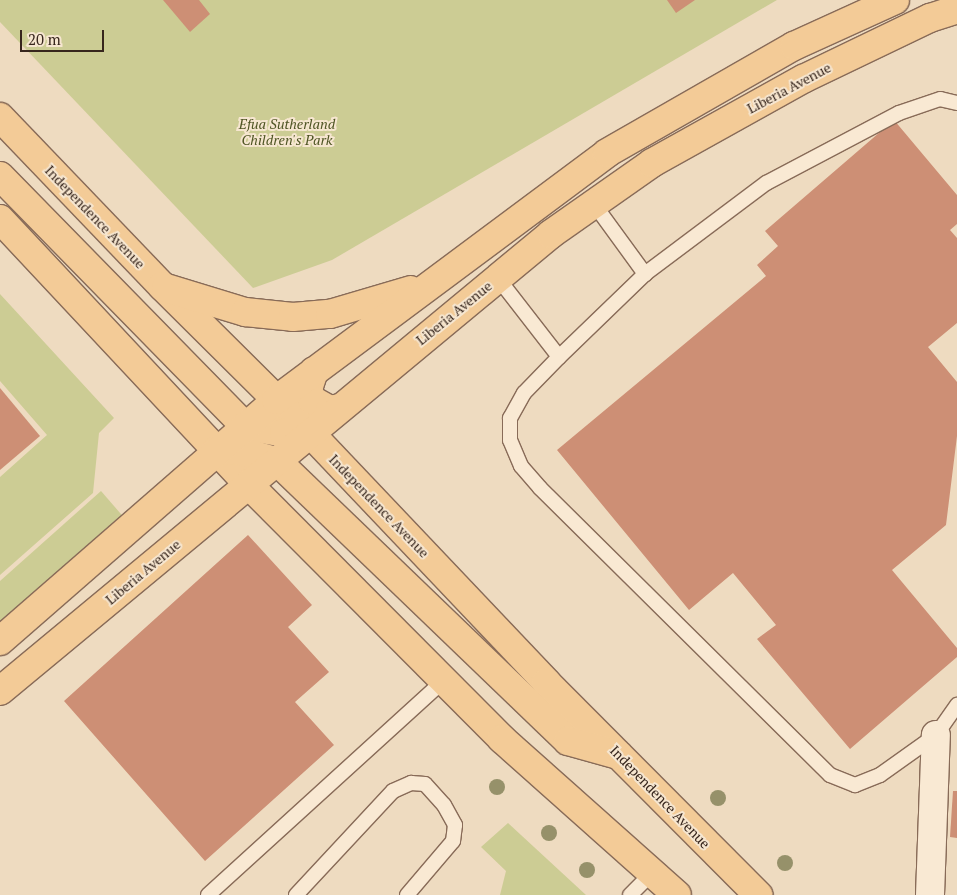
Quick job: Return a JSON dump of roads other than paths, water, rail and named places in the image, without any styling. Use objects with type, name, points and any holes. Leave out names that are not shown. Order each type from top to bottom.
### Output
[{"type":"main road","points":[[0,642],[216,450],[276,400],[607,153],[794,46],[895,0]]},
{"type":"main road","name":"Liberia Avenue","points":[[0,691],[248,484],[278,462],[310,433],[497,277],[594,204],[652,163],[803,79],[930,18],[957,9]]},
{"type":"main road","name":"Independence Avenue","points":[[0,117],[162,286],[310,433],[620,756],[758,895]]},
{"type":"main road","points":[[0,176],[245,426],[284,433],[310,433]]},
{"type":"main road","points":[[0,219],[248,484],[502,739],[677,895]]},
{"type":"main road","points":[[162,286],[245,312],[293,317],[330,314],[431,284]]},
{"type":"main road","points":[[314,371],[308,390],[312,400],[330,410],[340,408]]},
{"type":"main road","points":[[216,450],[240,451],[278,462],[568,741],[620,756]]},
{"type":"main road","points":[[191,472],[212,474],[220,481],[223,492],[216,512]]},
{"type":"street","points":[[930,895],[936,735]]},
{"type":"lane","points":[[957,103],[940,100],[899,113],[766,183],[645,274],[524,393],[510,418],[510,440],[521,466],[540,488],[830,775],[855,785],[880,776],[936,735],[957,705]]},
{"type":"lane","points":[[594,204],[645,274]]},
{"type":"lane","points":[[497,277],[559,357]]},
{"type":"lane","points":[[208,895],[444,679]]},
{"type":"lane","points":[[296,895],[393,791],[411,783],[425,784],[444,805],[455,826],[454,841],[407,895]]},
{"type":"lane","points":[[630,895],[653,872]]},
{"type":"park label","name":"Efua Sutherland Children's Park","points":[[287,132]]}]
